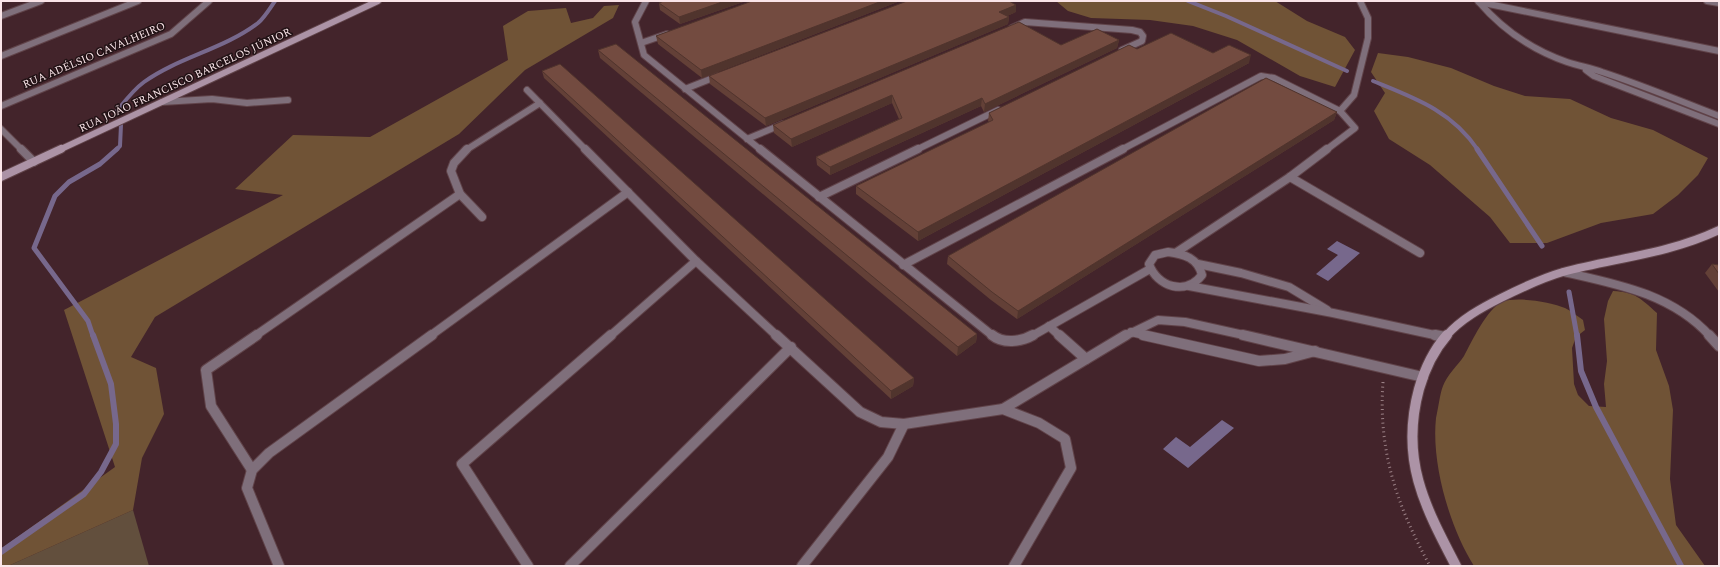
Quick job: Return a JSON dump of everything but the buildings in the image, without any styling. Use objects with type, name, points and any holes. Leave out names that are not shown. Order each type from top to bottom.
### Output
[{"type":"street","points":[[1,16],[41,1]]},
{"type":"street","points":[[1,56],[138,1]]},
{"type":"street","name":"RUA ADÉLSIO CAVALHEIRO","points":[[1,106],[171,34],[209,1]]},
{"type":"street","name":"RUA JOÃO FRANCISCO BARCELOS JÚNIOR","points":[[1,177],[378,1]]},
{"type":"street","points":[[646,1],[635,22],[644,56],[997,339],[1013,341],[1026,339],[1150,269]]},
{"type":"street","points":[[1340,111],[1354,95],[1368,38],[1368,18],[1360,1]]},
{"type":"street","points":[[1478,1],[1719,51]]},
{"type":"street","points":[[1478,1],[1500,25],[1544,53],[1584,68],[1601,72],[1719,116]]},
{"type":"street","points":[[1708,1],[1719,3]]},
{"type":"street","points":[[1003,31],[1025,22],[1132,30],[1140,32],[1143,36],[1142,41],[1113,55]]},
{"type":"street","points":[[641,43],[671,33]]},
{"type":"street","points":[[1584,68],[1594,76],[1719,124]]},
{"type":"street","points":[[685,89],[722,74]]},
{"type":"street","points":[[903,265],[1261,76],[1274,78],[1340,111],[1355,128],[1290,177],[1176,252]]},
{"type":"street","points":[[527,90],[696,261],[860,412],[881,422],[904,424],[1003,409],[1130,332],[1158,320],[1178,322],[1317,351],[1423,377]]},
{"type":"street","points":[[162,102],[212,99],[247,102],[288,100]]},
{"type":"street","points":[[482,217],[460,194],[451,171],[454,163],[464,151],[540,103]]},
{"type":"street","points":[[819,197],[1005,107]]},
{"type":"street","points":[[747,139],[791,121]]},
{"type":"street","points":[[1,129],[34,162]]},
{"type":"street","points":[[1290,177],[1420,252]]},
{"type":"street","points":[[280,566],[247,488],[252,470],[269,453],[628,192]]},
{"type":"street","points":[[252,470],[211,406],[206,370],[460,194]]},
{"type":"street","points":[[1456,566],[1422,493],[1413,461],[1411,435],[1413,413],[1423,377],[1433,353],[1445,337],[1464,319],[1485,305],[1564,272],[1686,245],[1719,230]]},
{"type":"street","points":[[1333,313],[1289,287],[1241,273],[1198,264],[1185,255],[1176,252],[1155,255],[1149,264],[1150,269],[1158,279],[1164,283],[1172,285],[1189,286],[1333,313],[1445,337]]},
{"type":"street","points":[[528,566],[462,464],[696,261]]},
{"type":"street","points":[[1189,286],[1200,280],[1202,275],[1198,264]]},
{"type":"street","points":[[1564,272],[1623,286],[1645,293],[1668,303],[1688,315],[1702,327],[1719,346]]},
{"type":"street","points":[[1049,326],[1086,359]]},
{"type":"street","points":[[1130,332],[1259,361],[1285,360],[1317,351]]},
{"type":"street","points":[[570,566],[791,347]]},
{"type":"street","points":[[1003,409],[1039,422],[1065,439],[1071,468],[1014,566]]},
{"type":"street","points":[[802,566],[888,457],[904,424]]},
{"type":"path","points":[[1386,367],[1381,399],[1382,426],[1386,455],[1394,486],[1407,520],[1430,566]]},
{"type":"shaded area","points":[[1056,1],[1275,1],[1307,21],[1345,37],[1355,50],[1335,87],[1300,76],[1237,40],[1193,26],[1150,20],[1091,18],[1068,11]]},
{"type":"shaded area","points":[[619,5],[613,18],[525,70],[459,134],[155,317],[131,357],[156,368],[164,414],[142,458],[133,510],[8,566],[1,566],[1,549],[115,467],[64,310],[283,195],[235,189],[293,135],[370,137],[508,60],[503,26],[528,11],[566,8],[571,23],[593,18],[604,6]]},
{"type":"shaded area","points":[[1378,53],[1408,57],[1451,68],[1494,86],[1525,96],[1570,99],[1611,118],[1653,130],[1708,158],[1698,175],[1678,195],[1653,214],[1601,223],[1547,243],[1510,243],[1490,217],[1430,165],[1389,139],[1374,111],[1385,93],[1371,72]]},
{"type":"shaded area","points":[[1337,241],[1360,253],[1328,281],[1316,274],[1338,255],[1327,249]]},
{"type":"shaded area","points":[[1613,291],[1627,293],[1638,297],[1657,313],[1656,350],[1669,386],[1673,410],[1670,479],[1676,525],[1705,566],[1474,566],[1465,551],[1450,515],[1439,475],[1435,436],[1436,418],[1441,393],[1445,382],[1464,356],[1485,318],[1496,306],[1508,300],[1543,302],[1565,308],[1583,320],[1585,330],[1576,337],[1572,348],[1574,384],[1578,395],[1589,406],[1606,407],[1604,384],[1607,361],[1604,319],[1608,301]]},
{"type":"shaded area","points":[[1222,420],[1234,428],[1188,468],[1163,449],[1176,437],[1190,447]]},
{"type":"shaded area","points":[[133,510],[149,566],[8,566]]},
{"type":"waterway","points":[[117,111],[140,85],[158,73],[231,40],[261,21],[275,1]]},
{"type":"waterway","points":[[1188,1],[1226,16],[1347,71]]},
{"type":"waterway","points":[[1373,81],[1432,107],[1457,125],[1478,150]]},
{"type":"waterway","points":[[117,149],[120,146],[121,125]]},
{"type":"waterway","points":[[93,336],[88,321],[34,248],[55,196],[69,182],[100,164],[117,149]]},
{"type":"waterway","points":[[1477,149],[1542,246]]},
{"type":"waterway","points":[[1569,292],[1577,336]]},
{"type":"waterway","points":[[1,552],[84,494],[101,472],[116,444],[116,424],[111,384],[93,335]]},
{"type":"waterway","points":[[1577,335],[1581,371],[1596,407],[1681,566]]}]
